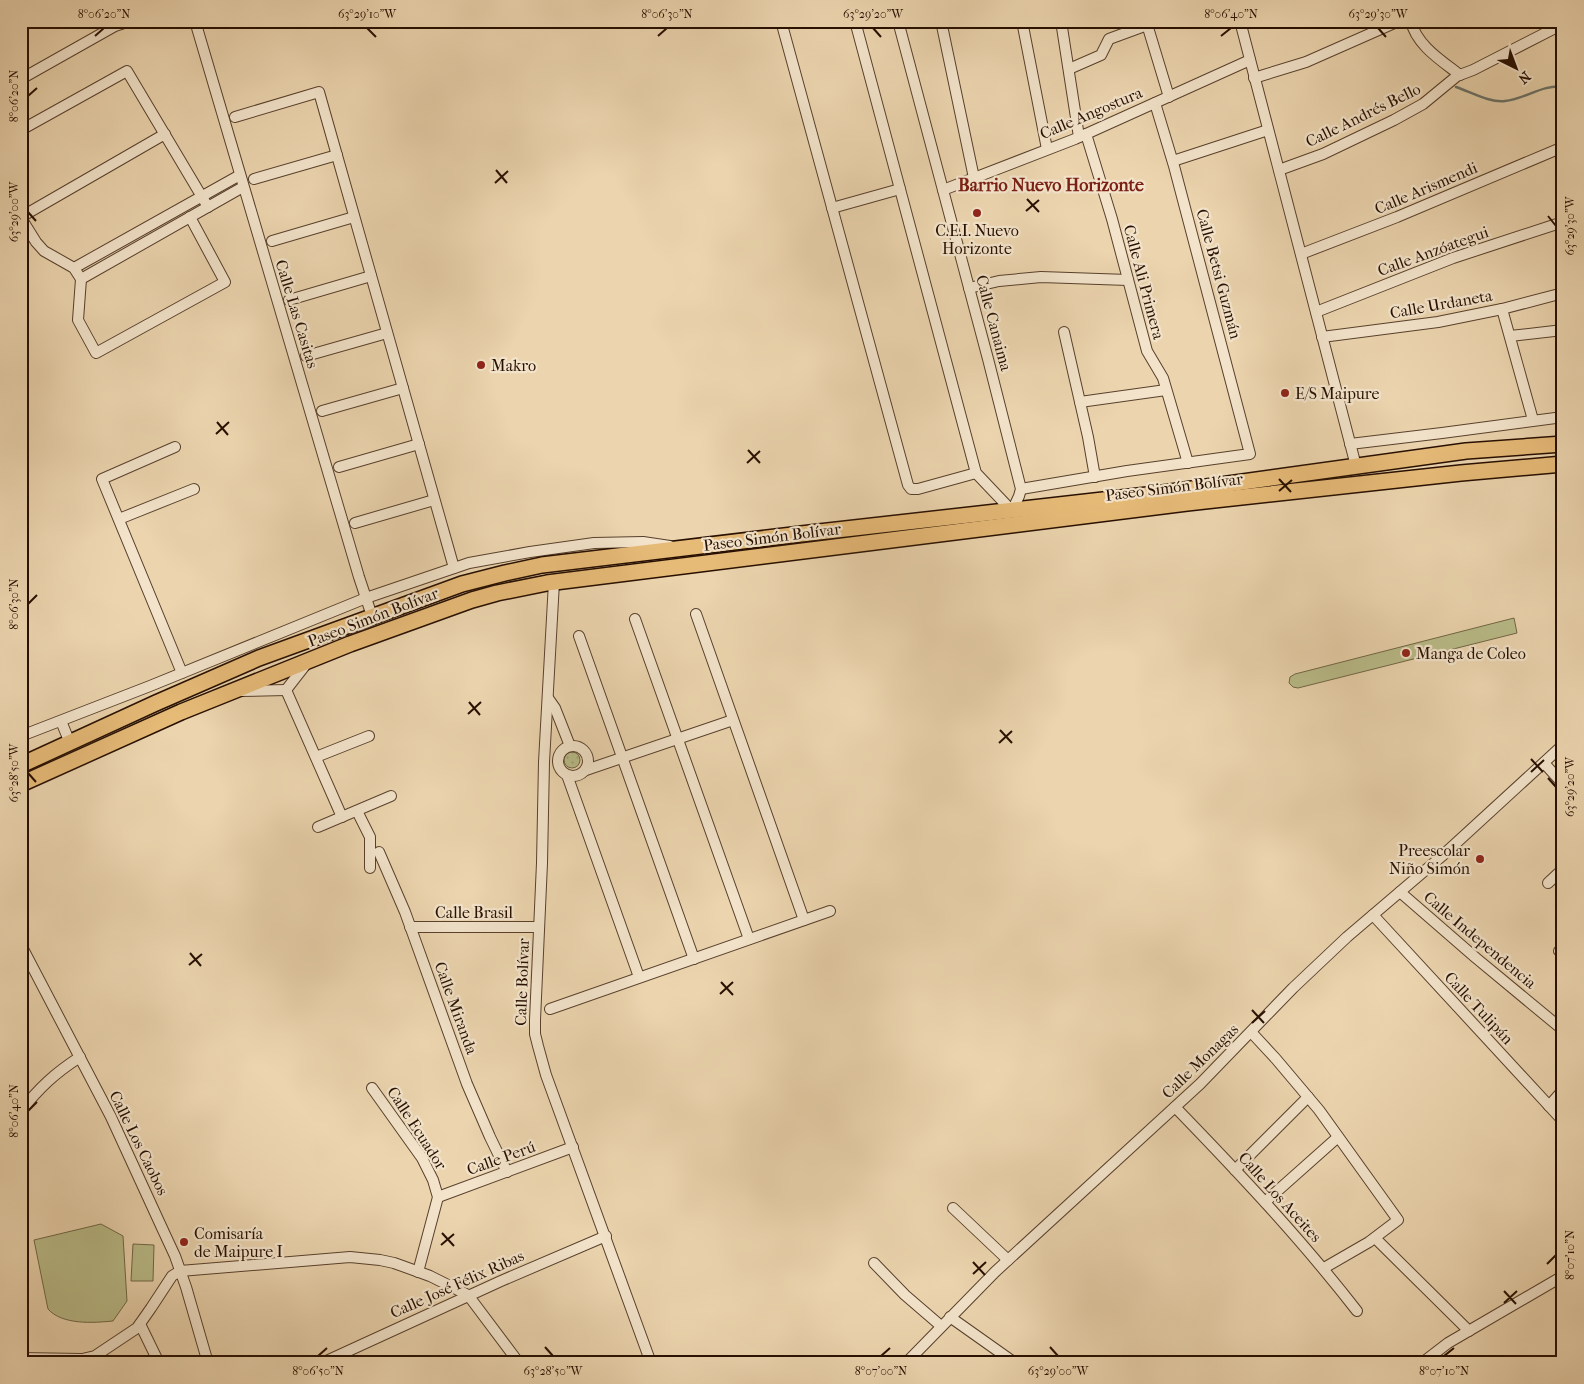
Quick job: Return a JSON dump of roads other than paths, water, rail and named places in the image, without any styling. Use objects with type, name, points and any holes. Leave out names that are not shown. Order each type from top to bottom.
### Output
[{"type":"main road","name":"Paseo Simón Bolívar","points":[[21,784],[131,734],[308,660],[472,600],[497,593],[554,582],[1012,518],[1156,494],[1356,466],[1466,451],[1563,444]]},
{"type":"main road","name":"Paseo Simón Bolívar","points":[[21,765],[259,658],[462,584],[504,573],[554,564],[681,548],[1012,518],[1461,472],[1563,464]]},
{"type":"main road","points":[[554,564],[554,582]]},
{"type":"street","points":[[21,79],[115,24],[130,21]]},
{"type":"street","name":"Calle Las Casitas","points":[[195,21],[372,616]]},
{"type":"street","points":[[781,21],[909,487],[918,489],[976,473]]},
{"type":"street","points":[[855,21],[976,473],[1012,518]]},
{"type":"street","name":"Calle Canaima","points":[[898,21],[1021,488]]},
{"type":"street","points":[[942,21],[974,178]]},
{"type":"street","points":[[1022,21],[1047,149]]},
{"type":"street","name":"Calle Ali Primera","points":[[1061,21],[1082,135],[1112,219],[1147,351],[1161,373],[1188,463]]},
{"type":"street","points":[[1240,21],[1356,466]]},
{"type":"street","points":[[1254,78],[1306,62],[1399,21]]},
{"type":"street","points":[[1411,21],[1414,31],[1426,46],[1460,75]]},
{"type":"street","points":[[1069,68],[1101,55],[1109,39],[1150,22],[1169,97]]},
{"type":"street","name":"Calle Andrés Bello","points":[[1279,170],[1342,145],[1424,104],[1452,79],[1563,24]]},
{"type":"street","name":"Calle Angostura","points":[[942,190],[1082,135],[1250,60]]},
{"type":"street","points":[[21,130],[127,71],[208,207]]},
{"type":"street","points":[[235,117],[319,92],[454,568]]},
{"type":"street","name":"Calle Betsi Guzmán","points":[[1155,102],[1173,161],[1250,454],[1188,463]]},
{"type":"street","points":[[1173,161],[1268,130]]},
{"type":"street","points":[[165,134],[21,217],[36,242],[44,251],[74,268],[81,279],[78,320],[96,353],[225,282],[190,217]]},
{"type":"street","name":"Calle Arismendi","points":[[1300,254],[1397,217],[1563,147]]},
{"type":"street","points":[[254,179],[337,155]]},
{"type":"street","points":[[74,268],[240,175]]},
{"type":"street","points":[[81,279],[243,187]]},
{"type":"street","points":[[832,208],[900,189]]},
{"type":"street","points":[[272,241],[354,217]]},
{"type":"street","name":"Calle Anzóategui","points":[[1316,312],[1453,258],[1563,222]]},
{"type":"street","points":[[289,300],[371,276]]},
{"type":"street","points":[[969,288],[999,281],[1034,277],[1128,280]]},
{"type":"street","name":"Calle Urdaneta","points":[[1322,337],[1438,322],[1502,309],[1563,293]]},
{"type":"street","points":[[1502,309],[1533,420]]},
{"type":"street","points":[[1510,336],[1563,330]]},
{"type":"street","points":[[1064,332],[1095,476]]},
{"type":"street","points":[[306,356],[387,333]]},
{"type":"street","points":[[322,411],[403,388]]},
{"type":"street","points":[[1080,402],[1166,390]]},
{"type":"street","points":[[1350,444],[1442,434],[1563,417]]},
{"type":"street","points":[[339,467],[418,444]]},
{"type":"street","points":[[175,447],[102,478],[182,673]]},
{"type":"street","points":[[1012,518],[1021,488],[1188,463]]},
{"type":"street","points":[[119,519],[194,489]]},
{"type":"street","points":[[355,523],[434,500]]},
{"type":"street","name":"Paseo Simón Bolívar","points":[[21,736],[366,598],[469,563],[522,553],[594,543],[655,542],[681,548]]},
{"type":"street","name":"Calle Bolívar","points":[[554,582],[544,762],[535,1034],[540,1057],[651,1363]]},
{"type":"street","points":[[696,614],[804,920]]},
{"type":"street","points":[[635,619],[749,939]]},
{"type":"street","points":[[579,636],[694,958]]},
{"type":"street","points":[[286,690],[308,660]]},
{"type":"street","points":[[229,692],[286,690]]},
{"type":"street","points":[[286,690],[342,817]]},
{"type":"street","points":[[548,698],[555,708],[570,746]]},
{"type":"street","points":[[567,775],[575,776],[586,770],[733,720]]},
{"type":"street","points":[[61,721],[70,743]]},
{"type":"street","points":[[316,758],[369,736]]},
{"type":"street","name":"Calle Monagas","points":[[906,1363],[1008,1260],[1174,1107],[1347,937],[1449,850],[1563,745]]},
{"type":"street","points":[[586,770],[589,763],[586,752],[580,747],[570,746],[561,751],[558,759],[561,770],[567,775],[639,978]]},
{"type":"street","points":[[1544,762],[1563,784]]},
{"type":"street","points":[[318,827],[391,796]]},
{"type":"street","points":[[357,811],[370,837],[370,868]]},
{"type":"street","name":"Calle Miranda","points":[[379,852],[410,927],[467,1084],[507,1172]]},
{"type":"street","points":[[1548,883],[1563,869]]},
{"type":"street","name":"Calle Independencia","points":[[1400,892],[1563,1030]]},
{"type":"street","points":[[550,1009],[830,911]]},
{"type":"street","name":"Calle Tulipán","points":[[1372,916],[1563,1121]]},
{"type":"street","name":"Calle Brasil","points":[[410,927],[539,927]]},
{"type":"street","name":"Calle Los Caobos","points":[[21,945],[111,1117],[162,1228],[180,1271],[208,1363]]},
{"type":"street","points":[[1251,1032],[1308,1097],[1398,1220],[1375,1238],[1324,1268]]},
{"type":"street","points":[[21,1111],[43,1084],[61,1069],[80,1057]]},
{"type":"street","name":"Calle Ecuador","points":[[372,1088],[422,1158],[433,1180],[438,1197],[418,1272]]},
{"type":"street","points":[[1549,1106],[1563,1090]]},
{"type":"street","points":[[1235,1170],[1308,1097]]},
{"type":"street","name":"Calle Los Aceites","points":[[1174,1107],[1266,1202],[1324,1268],[1357,1311]]},
{"type":"street","points":[[1266,1202],[1338,1137]]},
{"type":"street","name":"Calle Perú","points":[[438,1197],[573,1147]]},
{"type":"street","points":[[953,1208],[1008,1260]]},
{"type":"street","name":"Calle José Félix Ribas","points":[[322,1363],[468,1296],[606,1236]]},
{"type":"street","points":[[1375,1238],[1468,1331]]},
{"type":"street","points":[[21,1358],[82,1359],[95,1356],[140,1324],[172,1276],[180,1271],[350,1257],[380,1260],[418,1272],[468,1296],[519,1363]]},
{"type":"street","points":[[874,1263],[905,1295],[941,1326]]},
{"type":"street","points":[[1422,1363],[1448,1343],[1563,1276]]},
{"type":"street","points":[[950,1317],[1015,1363]]},
{"type":"street","points":[[140,1324],[159,1363]]},
{"type":"waterway","points":[[1456,87],[1487,99],[1499,101],[1520,98],[1548,88],[1563,87]]},
{"type":"place","name":"C.E.I. Nuevo Horizonte","points":[[977,213]]},
{"type":"place","name":"Makro","points":[[481,365]]},
{"type":"place","name":"E/S Maipure","points":[[1285,393]]},
{"type":"place","name":"Manga de Coleo","points":[[1406,653]]},
{"type":"place","name":"Preescolar Niño Simón","points":[[1480,859]]},
{"type":"place","name":"Comisaría de Maipure I","points":[[184,1242]]},
{"type":"district","name":"Barrio Nuevo Horizonte","points":[[1051,185]]}]
